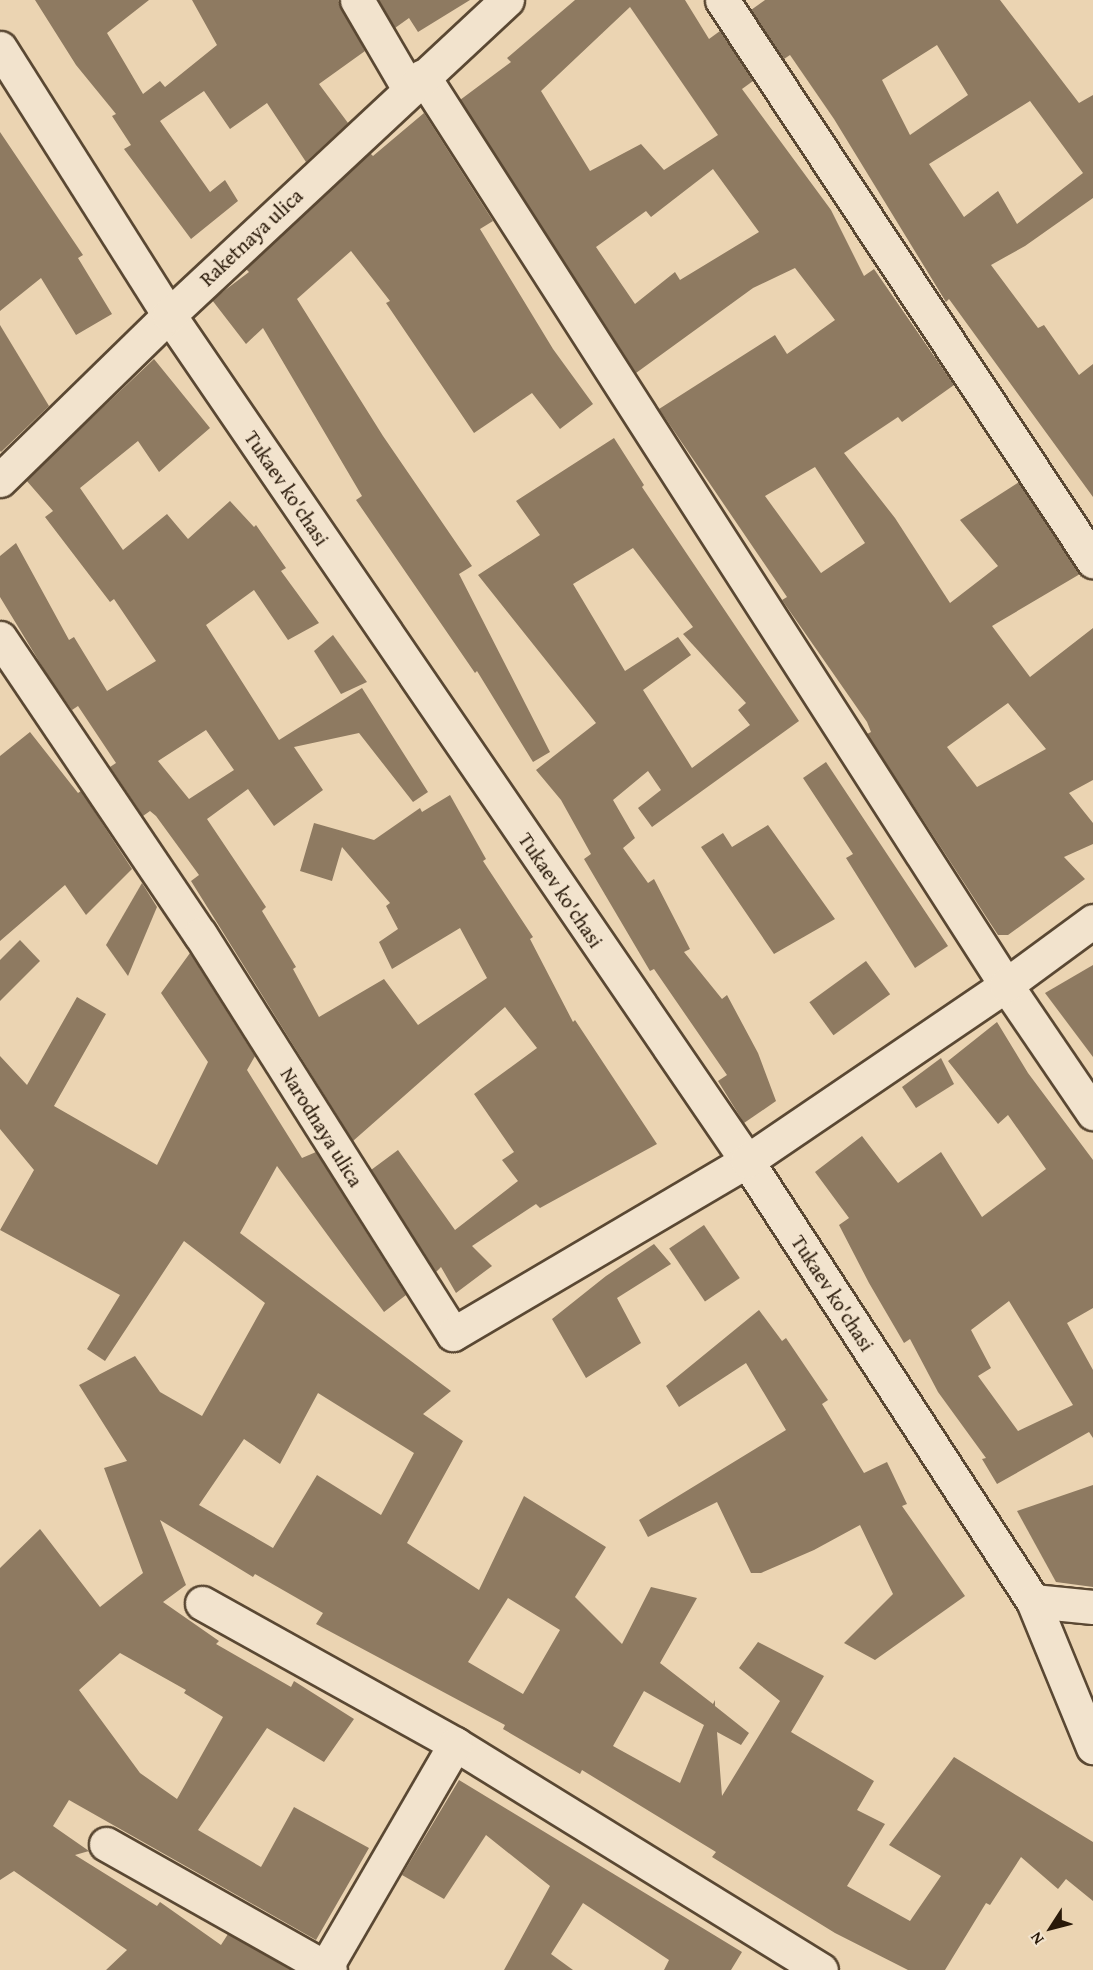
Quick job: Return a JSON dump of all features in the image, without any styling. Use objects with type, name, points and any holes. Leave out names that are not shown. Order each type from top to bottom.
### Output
[{"type":"street","points":[[357,0],[416,82],[1006,985],[1093,1113]]},
{"type":"street","name":"Raketnaya ulica","points":[[0,480],[169,315],[416,82],[507,0]]},
{"type":"street","points":[[722,0],[1093,561]]},
{"type":"street","name":"Tukaev ko'chasi","points":[[0,48],[169,315],[747,1161],[1033,1601],[1093,1747]]},
{"type":"street","name":"Narodnaya ulica","points":[[0,638],[200,934],[453,1334],[747,1161]]},
{"type":"street","points":[[747,1161],[1006,985],[1093,921]]},
{"type":"street","points":[[1033,1601],[1093,1607]]},
{"type":"street","points":[[202,1603],[455,1744],[821,1970]]},
{"type":"street","points":[[106,1844],[326,1969],[455,1744]]},
{"type":"building","points":[[35,0],[149,0],[107,33],[143,94],[160,81],[165,87],[217,45],[192,0],[338,0],[365,51],[319,84],[348,123],[306,162],[267,103],[230,129],[204,91],[160,121],[210,192],[225,180],[238,201],[191,239],[124,149],[131,145],[112,116],[116,114],[76,65]]},
{"type":"building","points":[[379,0],[470,0],[418,32],[409,18],[395,28]]},
{"type":"building","points":[[575,0],[685,0],[709,39],[720,31],[753,81],[742,89],[831,210],[864,276],[874,269],[954,385],[902,422],[898,417],[844,453],[895,518],[950,603],[998,566],[960,520],[1019,482],[1080,574],[992,626],[1030,677],[1093,628],[1093,780],[1069,793],[1093,823],[1093,844],[1064,857],[1085,879],[1008,935],[998,935],[867,734],[871,732],[867,722],[782,600],[787,597],[659,409],[775,335],[787,354],[835,320],[795,268],[753,288],[636,373],[460,100],[511,62],[507,58]],"holes":[[[630,7],[718,135],[664,170],[641,144],[590,171],[541,91]],[[713,169],[759,232],[680,280],[675,272],[635,304],[596,247],[646,211],[651,217]],[[815,467],[865,543],[821,573],[765,496]],[[1008,703],[1046,749],[977,787],[947,747]]]},
{"type":"building","points":[[765,0],[1000,0],[1079,103],[1093,95],[1093,198],[1025,246],[991,265],[1038,328],[1044,325],[1079,375],[1093,364],[1093,497],[949,299],[946,302],[834,119],[790,55],[784,59],[751,10]],"holes":[[[937,45],[968,95],[910,135],[882,80]],[[1030,101],[1083,173],[1017,224],[998,191],[964,217],[929,164]]]},
{"type":"building","points":[[424,113],[493,221],[480,229],[553,349],[593,404],[560,429],[532,393],[474,433],[386,303],[390,301],[351,251],[297,299],[383,436],[472,566],[459,574],[550,752],[533,762],[477,671],[475,673],[356,500],[362,496],[263,328],[246,344],[212,300],[249,272],[246,269],[370,153],[373,156]]},
{"type":"building","points":[[0,132],[83,255],[78,258],[112,314],[76,335],[41,278],[0,311]]},
{"type":"building","points":[[0,325],[49,406],[1,452],[0,451]]},
{"type":"building","points":[[154,359],[210,428],[159,472],[138,441],[80,488],[123,550],[167,514],[188,539],[230,501],[254,527],[256,525],[286,568],[281,571],[319,623],[288,640],[254,590],[206,625],[279,740],[362,688],[428,792],[413,802],[359,733],[294,747],[323,790],[274,826],[248,789],[207,819],[266,907],[262,911],[296,967],[293,969],[319,1017],[384,979],[418,1025],[487,978],[460,928],[392,969],[379,942],[398,929],[386,906],[390,903],[342,847],[332,881],[300,871],[314,823],[374,840],[420,808],[422,812],[450,795],[486,859],[483,861],[533,937],[530,939],[573,1022],[575,1020],[657,1144],[540,1208],[536,1204],[472,1246],[492,1266],[456,1293],[441,1267],[436,1272],[371,1170],[398,1150],[455,1230],[518,1181],[502,1160],[514,1152],[474,1094],[537,1048],[505,1007],[353,1141],[191,881],[199,875],[156,816],[150,811],[143,816],[110,767],[116,763],[78,706],[72,710],[48,676],[0,597],[0,556],[16,543],[69,640],[74,637],[107,691],[156,661],[114,599],[110,602],[45,517],[53,511],[26,480]],"holes":[[[206,730],[234,770],[189,799],[158,761]]]},
{"type":"building","points":[[614,438],[644,485],[642,487],[799,721],[652,827],[638,808],[661,790],[648,771],[613,800],[635,838],[623,848],[648,883],[654,879],[690,949],[684,952],[722,999],[727,995],[758,1053],[776,1101],[744,1123],[718,1081],[727,1075],[654,969],[650,971],[584,859],[591,854],[561,800],[536,770],[596,723],[478,575],[540,535],[516,501]],"holes":[[[633,548],[693,627],[683,634],[746,703],[738,710],[750,725],[692,768],[643,690],[691,655],[678,637],[625,671],[573,584]]]},
{"type":"building","points":[[333,635],[367,682],[341,694],[314,651]]},
{"type":"building","points":[[30,732],[78,793],[81,791],[132,869],[86,915],[65,885],[0,941],[0,756]]},
{"type":"building","points":[[826,762],[948,946],[915,968],[846,858],[853,854],[803,778]]},
{"type":"building","points":[[768,825],[835,919],[774,954],[701,847],[723,833],[732,847]]},
{"type":"building","points":[[142,883],[157,907],[128,976],[106,945]]},
{"type":"building","points":[[20,940],[40,961],[0,1001],[0,960]]},
{"type":"building","points":[[190,953],[255,1056],[247,1070],[302,1158],[316,1152],[406,1295],[384,1312],[277,1166],[240,1233],[451,1391],[423,1414],[463,1441],[407,1543],[479,1590],[524,1496],[606,1547],[575,1597],[622,1644],[651,1587],[697,1598],[660,1663],[713,1704],[715,1700],[715,1706],[749,1733],[741,1745],[717,1732],[722,1796],[780,1701],[739,1668],[758,1642],[824,1676],[791,1732],[874,1781],[857,1810],[885,1824],[847,1886],[910,1921],[941,1876],[889,1845],[954,1757],[1093,1842],[1093,1901],[1066,1879],[1058,1889],[1021,1857],[990,1905],[986,1903],[945,1970],[908,1970],[835,1933],[712,1857],[716,1852],[582,1770],[580,1774],[503,1729],[505,1725],[316,1624],[323,1613],[255,1574],[253,1577],[160,1520],[186,1585],[163,1602],[219,1641],[216,1644],[291,1687],[294,1681],[354,1719],[324,1762],[267,1728],[198,1830],[261,1867],[294,1807],[369,1848],[316,1940],[69,1800],[53,1826],[89,1851],[75,1855],[157,1906],[160,1902],[221,1945],[228,1934],[292,1970],[106,1970],[127,1950],[14,1871],[0,1880],[0,1568],[40,1529],[100,1607],[143,1573],[104,1468],[127,1461],[79,1385],[135,1356],[160,1392],[202,1416],[265,1303],[184,1241],[105,1361],[87,1349],[120,1295],[0,1230],[34,1170],[0,1129],[0,1056],[27,1085],[77,997],[106,1014],[54,1106],[157,1165],[208,1062],[161,993]],"holes":[[[318,1393],[414,1453],[381,1515],[317,1475],[273,1548],[199,1505],[244,1439],[280,1464]],[[508,1598],[560,1630],[523,1694],[468,1662]],[[120,1653],[186,1690],[184,1693],[223,1717],[177,1799],[140,1773],[79,1690]],[[644,1691],[704,1725],[680,1783],[613,1746]]]},
{"type":"building","points":[[866,961],[890,994],[833,1035],[809,1002]]},
{"type":"building","points":[[1093,965],[1093,1057],[1045,993]]},
{"type":"building","points":[[997,1022],[1028,1073],[1093,1160],[1093,1308],[1067,1323],[1093,1370],[1093,1438],[1089,1432],[997,1484],[982,1459],[986,1458],[938,1392],[910,1339],[904,1343],[869,1283],[839,1225],[849,1218],[815,1172],[862,1136],[898,1183],[941,1152],[982,1217],[1046,1169],[1008,1115],[998,1124],[948,1061]],"holes":[[[1009,1301],[1073,1405],[1018,1431],[978,1376],[991,1368],[971,1330]]]},
{"type":"building","points":[[941,1058],[954,1084],[916,1108],[902,1087]]},
{"type":"building","points":[[704,1225],[740,1278],[705,1302],[669,1248]]},
{"type":"building","points":[[654,1244],[671,1264],[617,1298],[641,1343],[586,1378],[552,1319],[606,1276]]},
{"type":"building","points":[[759,1310],[782,1341],[786,1338],[828,1400],[822,1404],[864,1473],[887,1462],[907,1504],[902,1506],[965,1596],[875,1660],[844,1643],[893,1594],[860,1525],[814,1550],[761,1573],[751,1573],[717,1502],[648,1537],[639,1520],[786,1430],[746,1363],[679,1407],[666,1386]]},
{"type":"building","points":[[1093,1485],[1093,1587],[1056,1582],[1017,1511]]},
{"type":"building","points":[[459,1780],[742,1952],[731,1970],[664,1970],[669,1960],[583,1903],[551,1954],[573,1970],[504,1970],[550,1886],[486,1835],[444,1899],[402,1875]]}]
